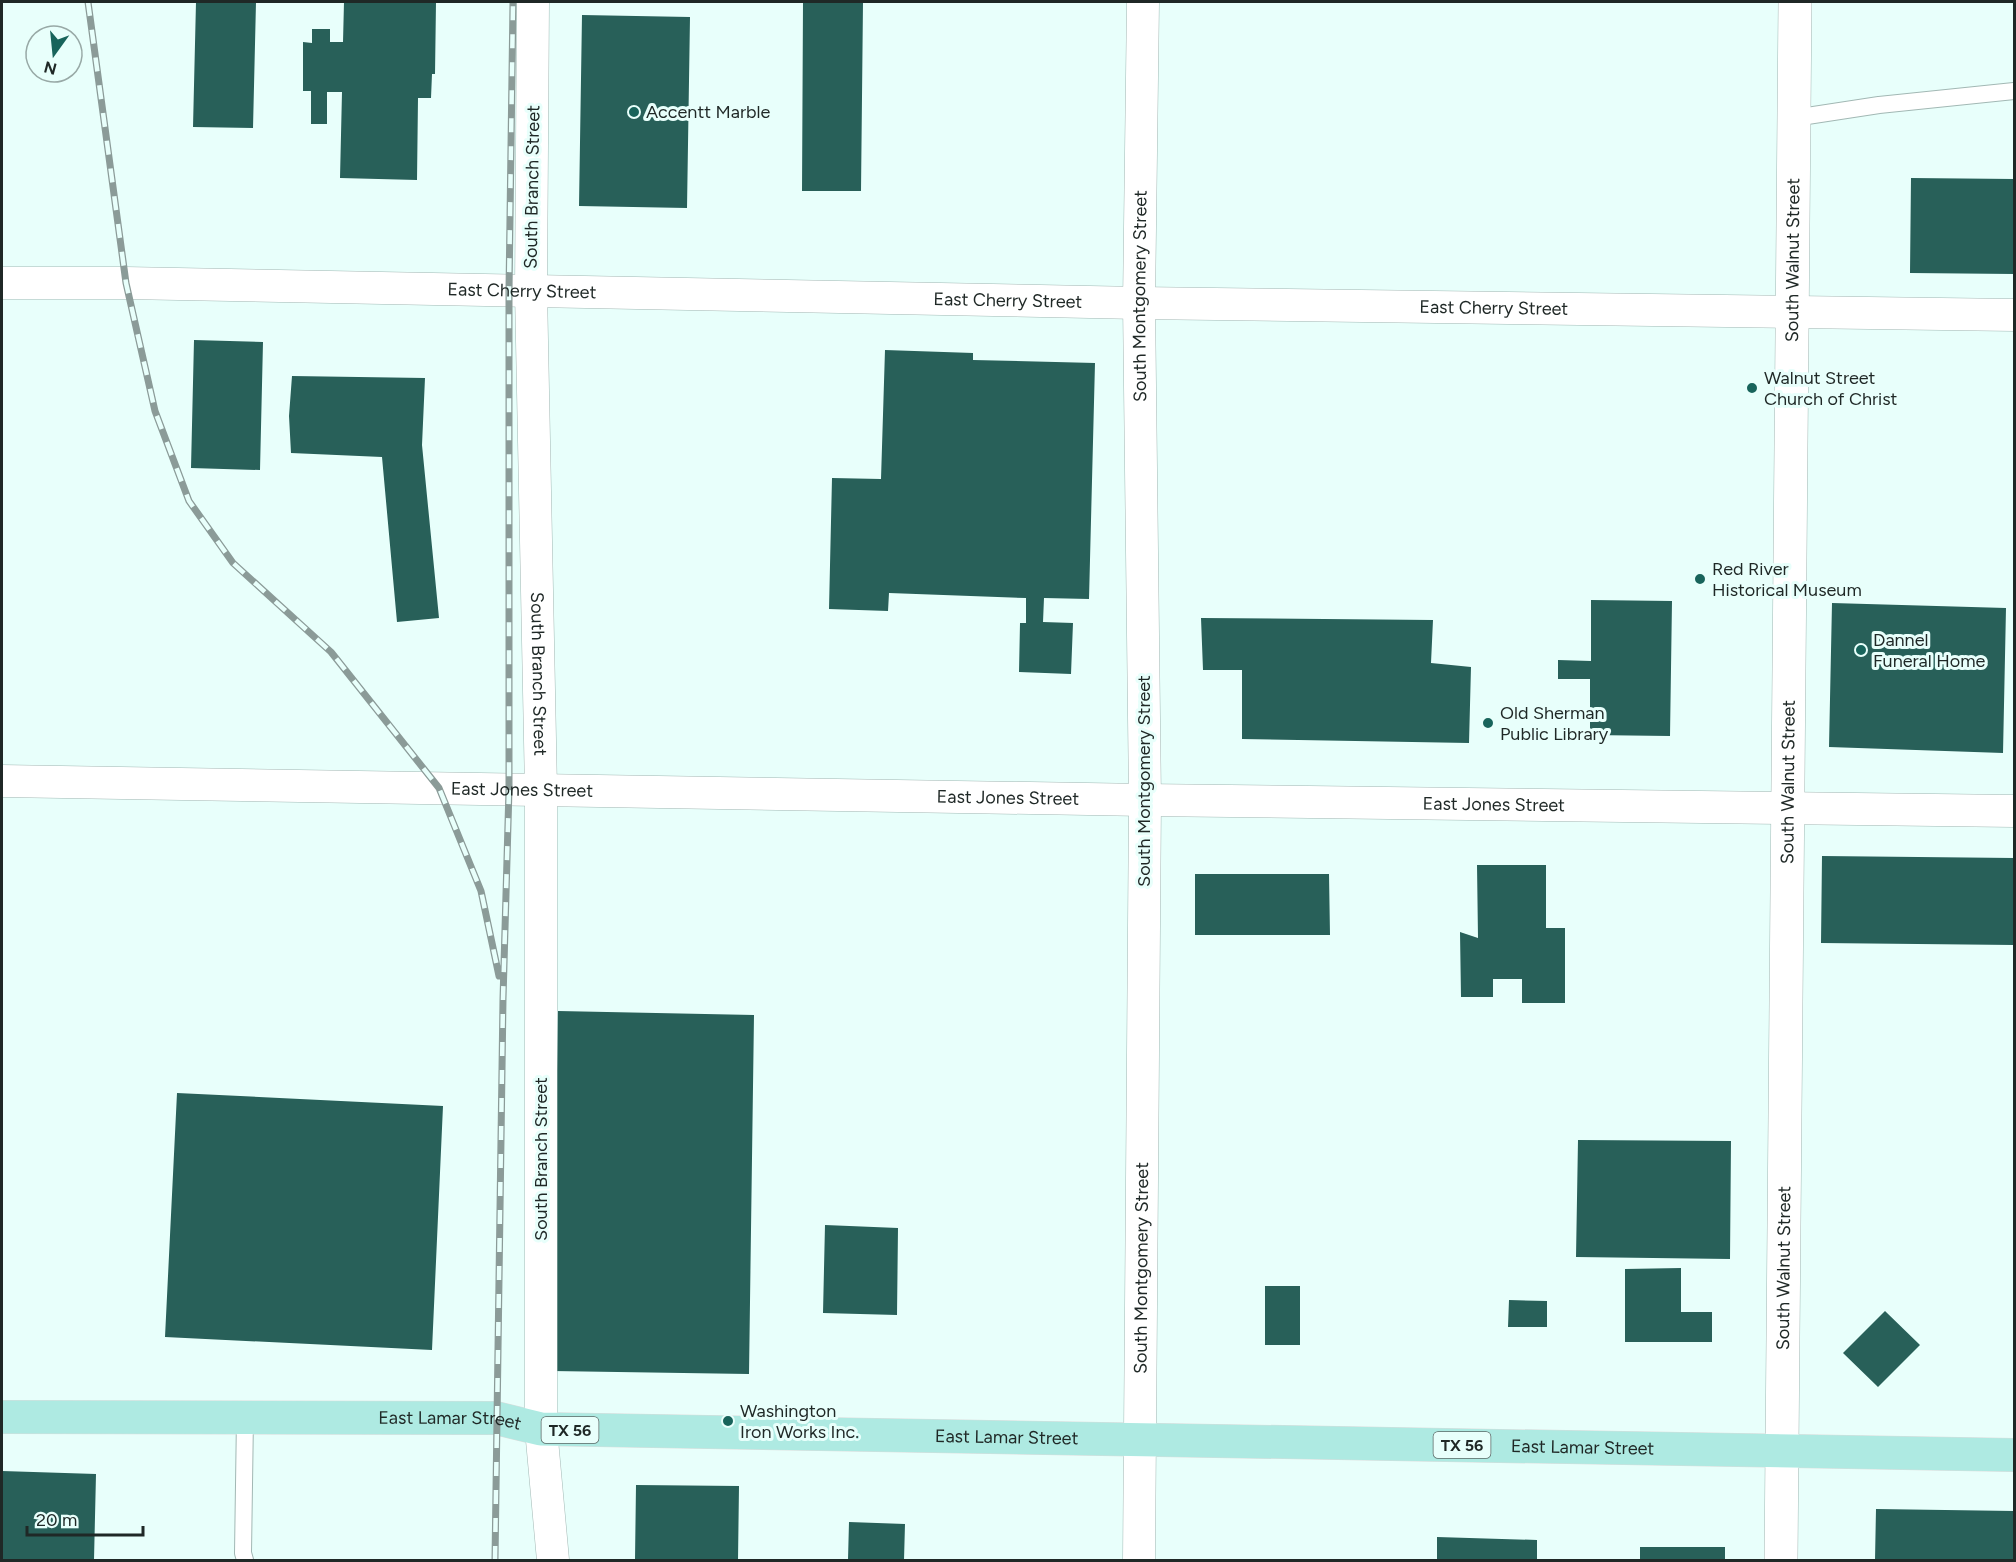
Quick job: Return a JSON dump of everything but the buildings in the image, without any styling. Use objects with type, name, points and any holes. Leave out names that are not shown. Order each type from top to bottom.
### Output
[{"type":"main road","name":"East Lamar Street","points":[[2,1417],[496,1418],[541,1429],[2014,1455]]},
{"type":"street","name":"South Branch Street","points":[[533,2],[531,291],[541,790],[541,1429],[553,1560]]},
{"type":"street","name":"South Montgomery Street","points":[[1139,1560],[1145,800],[1139,303],[1143,2]]},
{"type":"street","name":"South Walnut Street","points":[[1781,1560],[1795,2]]},
{"type":"street","name":"East Cherry Street","points":[[2,283],[126,283],[1139,303],[2014,315]]},
{"type":"street","name":"East Jones Street","points":[[2,781],[1145,800],[2014,811]]},
{"type":"lane","points":[[1794,118],[1880,105],[2014,91]]},
{"type":"lane","points":[[245,1417],[243,1553],[245,1560]]},
{"type":"railway","points":[[88,2],[126,283],[155,411],[189,501],[233,563],[331,652],[439,788],[481,891],[499,976]]},
{"type":"railway","points":[[495,1560],[503,999],[509,789],[509,290],[513,2]]},
{"type":"place","name":"Accentt Marble","points":[[634,112]]},
{"type":"place","name":"Walnut Street Church of Christ","points":[[1752,388]]},
{"type":"place","name":"Red River Historical Museum","points":[[1700,579]]},
{"type":"place","name":"Dannel Funeral Home","points":[[1861,650]]},
{"type":"place","name":"Old Sherman Public Library","points":[[1488,723]]},
{"type":"place","name":"Washington Iron Works Inc.","points":[[728,1421]]}]
